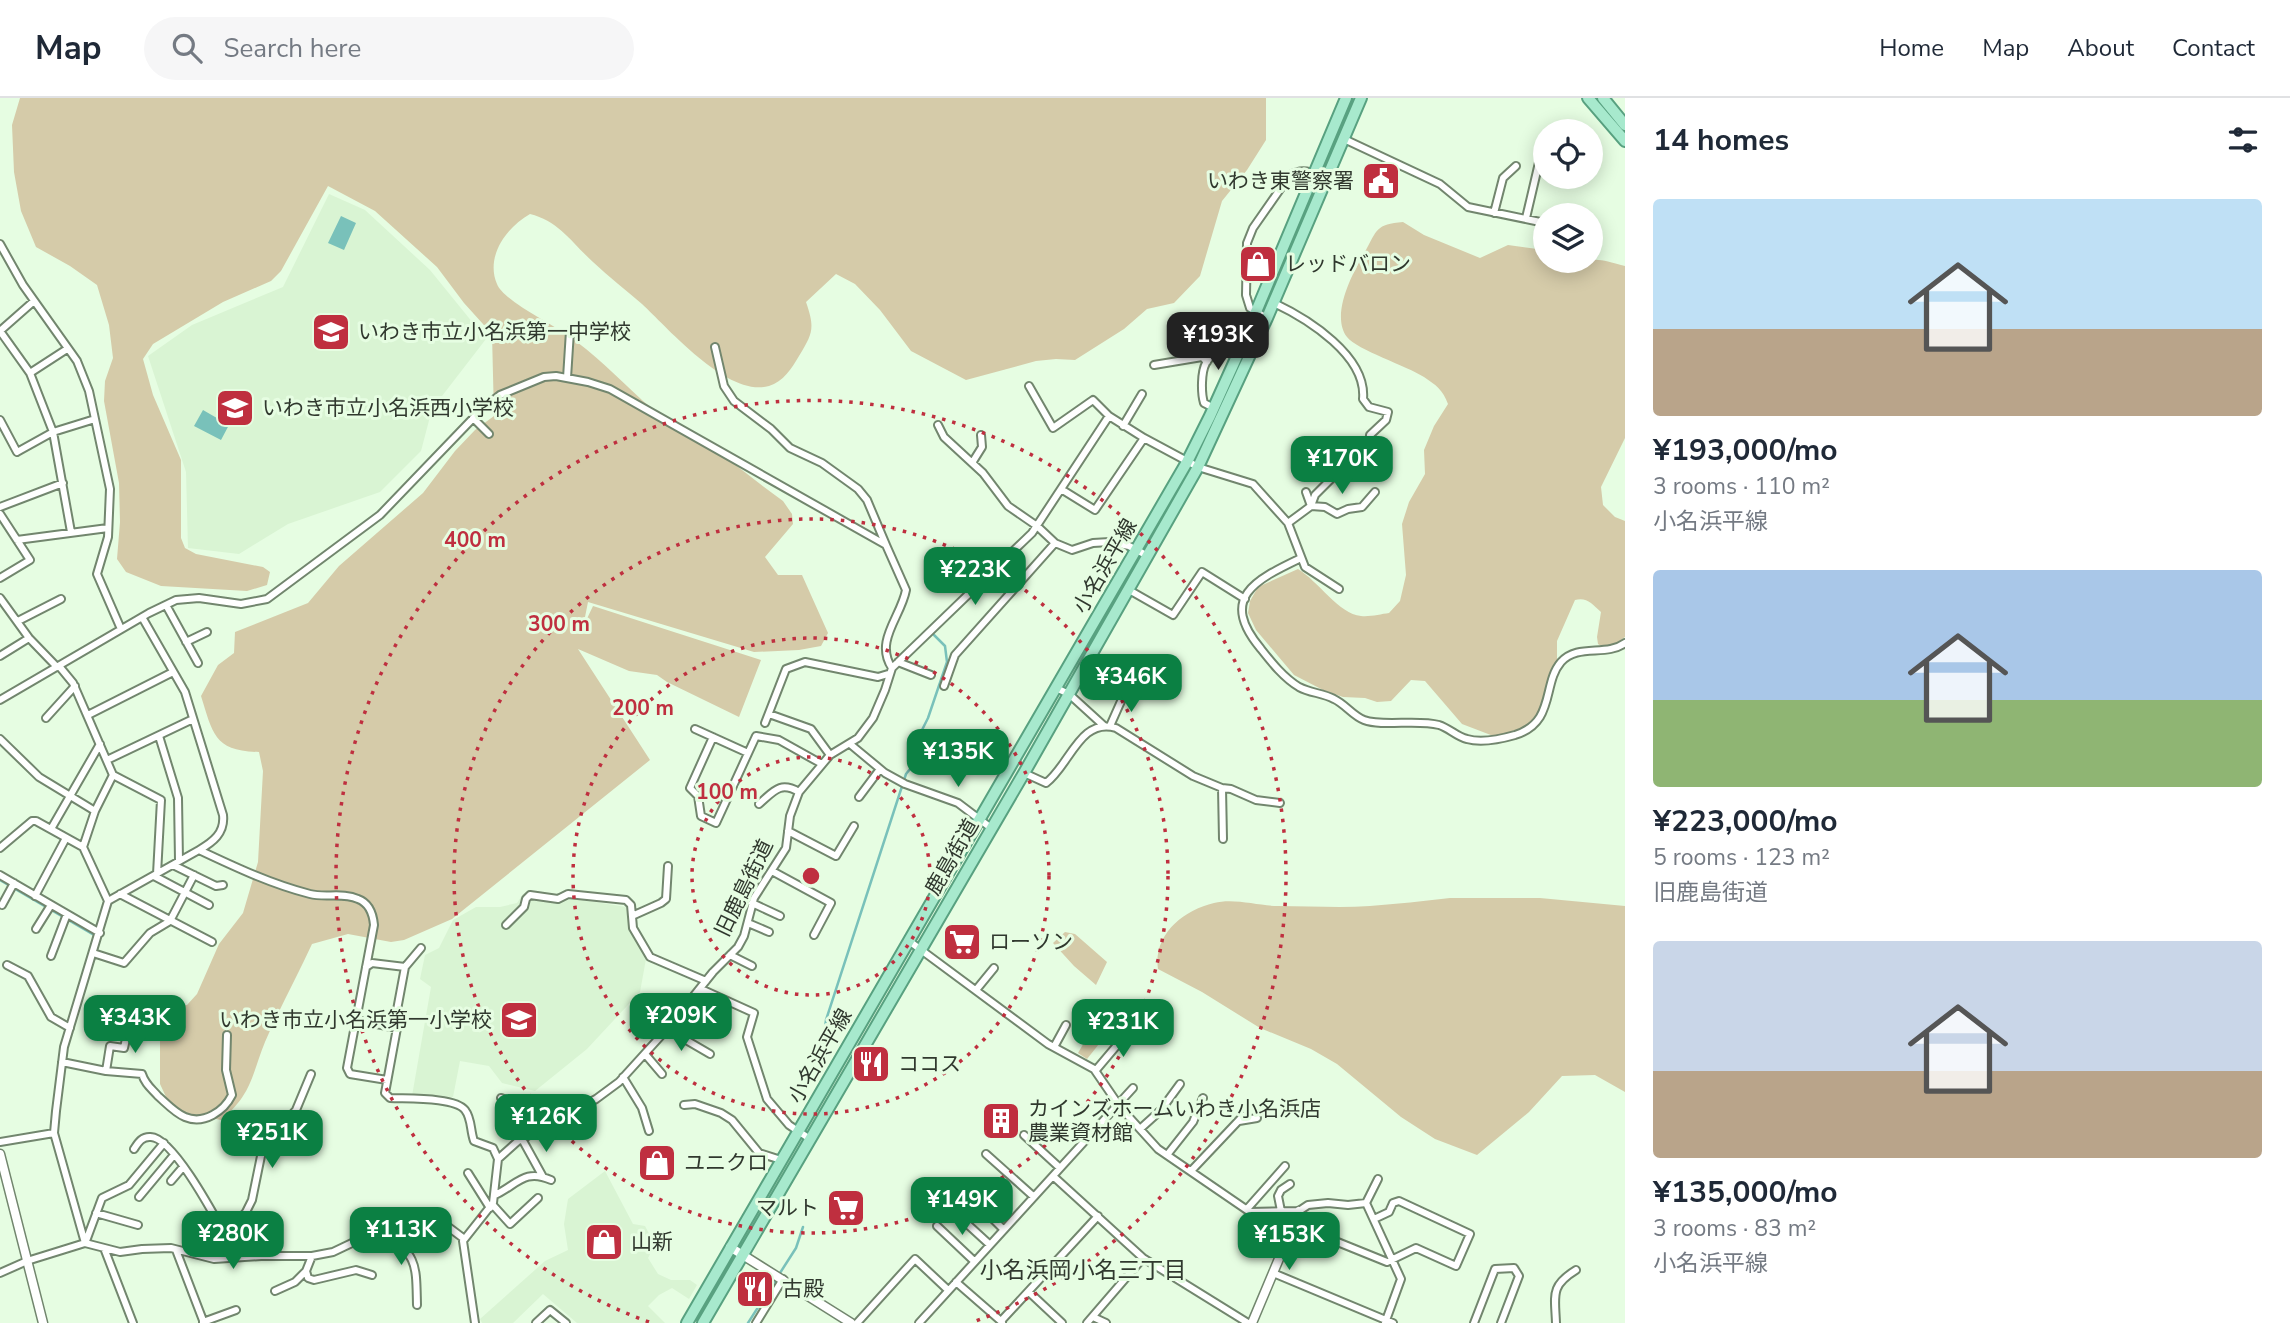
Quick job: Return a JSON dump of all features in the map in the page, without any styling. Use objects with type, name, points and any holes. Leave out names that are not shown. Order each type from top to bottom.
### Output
[{"type":"main road","name":"小名浜平線","points":[[687,1323],[1187,462],[1242,345],[1346,98]]},
{"type":"main road","name":"鹿島街道","points":[[703,1323],[1024,773],[1198,467],[1268,318],[1361,98]]},
{"type":"main road","points":[[1588,98],[1625,141]]},
{"type":"main road","points":[[1603,98],[1625,125]]},
{"type":"street","points":[[1344,139],[1440,184],[1468,207],[1533,220]]},
{"type":"street","points":[[1494,213],[1503,178],[1517,166]]},
{"type":"street","points":[[1268,318],[1250,308],[1246,295],[1247,243],[1253,228],[1290,175],[1306,170],[1326,179]]},
{"type":"street","points":[[1526,218],[1533,188]]},
{"type":"street","points":[[0,244],[34,301],[82,369],[89,391],[110,489],[108,537],[97,574],[121,629]]},
{"type":"street","points":[[34,301],[0,331],[30,373],[53,432],[71,532]]},
{"type":"street","points":[[1274,303],[1330,337],[1348,356],[1364,386],[1363,398],[1369,407],[1388,412],[1386,420],[1370,435],[1369,450],[1363,461],[1336,474],[1315,495],[1311,506],[1288,523]]},
{"type":"street","points":[[567,378],[570,331]]},
{"type":"street","points":[[1226,412],[1204,403],[1202,396],[1207,362],[1227,343],[1234,341],[1253,351]]},
{"type":"street","points":[[715,347],[721,380],[734,401],[771,429],[790,448],[822,463],[858,489],[867,500],[906,590],[885,640],[890,671],[877,677],[805,662],[786,669],[765,723]]},
{"type":"street","points":[[30,373],[67,349]]},
{"type":"street","points":[[1154,365],[1202,358],[1207,362]]},
{"type":"street","points":[[1,697],[176,600],[200,598],[241,604],[267,599],[380,515],[489,402],[514,388],[544,377],[567,378],[610,389],[886,545]]},
{"type":"street","points":[[1029,386],[1053,428],[1093,400],[1124,426],[1187,462],[1254,484],[1288,523],[1300,558],[1306,567],[1339,589]]},
{"type":"street","points":[[1124,426],[1142,394]]},
{"type":"street","name":"旧鹿島街道","points":[[498,1159],[522,1139],[596,1099],[623,1077],[730,955],[744,936],[752,903],[786,848],[790,816],[799,792],[830,755],[858,738],[873,718],[886,690],[890,671],[898,662],[1037,526],[1109,416]]},
{"type":"street","points":[[473,418],[489,434]]},
{"type":"street","points":[[0,420],[17,452],[53,432],[94,419]]},
{"type":"street","points":[[938,425],[944,437],[983,473],[1008,506],[1037,526],[1055,543],[1072,550],[1093,543],[1110,542],[1148,556]]},
{"type":"street","points":[[972,463],[981,452],[981,435]]},
{"type":"street","points":[[1061,489],[1095,510],[1144,438]]},
{"type":"street","points":[[1334,461],[1336,474]]},
{"type":"street","points":[[0,507],[64,483]]},
{"type":"street","points":[[1306,492],[1311,506]]},
{"type":"street","points":[[1311,506],[1325,507],[1337,514],[1362,507],[1375,492]]},
{"type":"street","points":[[0,514],[30,560],[0,578]]},
{"type":"street","points":[[17,540],[108,528]]},
{"type":"street","points":[[944,686],[955,654],[1055,543]]},
{"type":"street","points":[[1300,558],[1255,583],[1245,599],[1241,614],[1254,640],[1278,669],[1298,687],[1338,701],[1367,721],[1430,724],[1452,731],[1467,740],[1490,740],[1521,733],[1541,716],[1557,667],[1564,659],[1584,651],[1613,650],[1625,643]]},
{"type":"street","points":[[1129,590],[1173,615],[1202,572],[1245,599]]},
{"type":"street","points":[[0,598],[29,638],[75,686],[113,775],[161,800],[155,875]]},
{"type":"street","points":[[18,621],[61,599]]},
{"type":"street","points":[[166,605],[198,663]]},
{"type":"street","points":[[108,901],[217,837],[224,820],[185,692],[142,617]]},
{"type":"street","points":[[186,642],[207,632]]},
{"type":"street","points":[[0,656],[29,638]]},
{"type":"street","points":[[898,662],[931,675]]},
{"type":"street","points":[[88,715],[173,672]]},
{"type":"street","points":[[46,718],[75,686]]},
{"type":"street","points":[[1056,688],[1069,694],[1106,725],[1122,731],[1193,776],[1256,800],[1280,803]]},
{"type":"street","points":[[1024,773],[1046,783],[1086,732],[1106,725],[1126,690]]},
{"type":"street","points":[[769,714],[811,729],[830,755]]},
{"type":"street","points":[[107,760],[193,719]]},
{"type":"street","points":[[695,729],[748,753]]},
{"type":"street","points":[[159,736],[178,798],[176,863]]},
{"type":"street","points":[[713,737],[690,788],[698,796],[701,816],[716,823],[756,736],[779,740],[822,764]]},
{"type":"street","points":[[0,739],[39,777],[95,811]]},
{"type":"street","points":[[51,829],[100,744]]},
{"type":"street","points":[[850,744],[902,783],[958,803],[991,828]]},
{"type":"street","points":[[859,797],[880,769]]},
{"type":"street","points":[[83,847],[95,811],[113,775]]},
{"type":"street","points":[[759,804],[777,789],[788,786],[799,792]]},
{"type":"street","points":[[1223,788],[1223,839]]},
{"type":"street","points":[[0,848],[32,821],[51,829],[83,847],[108,901],[69,1028],[62,1062],[54,1133],[85,1243]]},
{"type":"street","points":[[788,831],[836,856],[854,826]]},
{"type":"street","points":[[35,896],[66,838]]},
{"type":"street","points":[[198,850],[275,884],[313,895],[358,899],[368,906],[374,925],[347,1071],[350,1074],[387,1080]]},
{"type":"street","points":[[176,863],[216,886],[223,885]]},
{"type":"street","points":[[632,916],[661,904],[666,899],[668,866]]},
{"type":"street","points":[[772,871],[831,903],[814,935]]},
{"type":"street","points":[[155,875],[209,905]]},
{"type":"street","points":[[93,953],[124,963],[150,933],[170,921],[194,875]]},
{"type":"street","points":[[1,879],[14,883],[100,933]]},
{"type":"street","points":[[2,905],[14,883]]},
{"type":"street","points":[[120,894],[212,942]]},
{"type":"street","points":[[506,925],[524,906],[530,895],[558,899],[569,894],[626,900],[631,905],[633,928],[650,957],[706,981]]},
{"type":"street","points":[[752,903],[780,916]]},
{"type":"street","points":[[36,929],[51,905]]},
{"type":"street","points":[[51,956],[67,914]]},
{"type":"street","points":[[748,923],[769,932]]},
{"type":"street","points":[[909,941],[1054,1047],[1096,1070],[1118,1103],[1158,1149],[1254,1213],[1299,1211]]},
{"type":"street","points":[[421,948],[405,967],[385,1093],[390,1098],[455,1102],[464,1109],[471,1122],[474,1141],[493,1148],[498,1159],[495,1195],[491,1206],[463,1238],[463,1255],[474,1323]]},
{"type":"street","points":[[730,955],[752,966]]},
{"type":"street","points":[[366,967],[372,963],[405,967]]},
{"type":"street","points":[[7,965],[27,976],[51,1017],[69,1028]]},
{"type":"street","points":[[976,990],[995,968]]},
{"type":"street","points":[[701,989],[754,1013],[747,1037],[767,1099],[789,1125],[810,1139]]},
{"type":"street","points":[[356,1020],[394,1026]]},
{"type":"street","points":[[106,1071],[110,1046],[124,1048],[129,1025]]},
{"type":"street","points":[[1054,1047],[1066,1025]]},
{"type":"street","points":[[667,1029],[710,1054]]},
{"type":"street","points":[[1096,1070],[1129,1031]]},
{"type":"street","points":[[62,1062],[106,1071],[142,1074],[145,1084],[183,1117],[196,1119],[209,1116],[225,1107],[232,1095],[226,1070],[227,1035]]},
{"type":"street","points":[[645,1054],[663,1074]]},
{"type":"street","points":[[214,1259],[225,1235],[249,1208],[261,1156],[267,1142],[296,1110],[311,1074]]},
{"type":"street","points":[[623,1077],[642,1108],[649,1131]]},
{"type":"street","points":[[1140,1129],[1161,1110],[1180,1084]]},
{"type":"street","points":[[919,1323],[1133,1088]]},
{"type":"street","points":[[501,1098],[526,1106]]},
{"type":"street","points":[[1167,1155],[1194,1122],[1203,1098]]},
{"type":"street","points":[[684,1105],[695,1104],[721,1113],[732,1121],[758,1153],[781,1160]]},
{"type":"street","points":[[1191,1171],[1241,1118],[1257,1118]]},
{"type":"street","points":[[0,1142],[54,1133]]},
{"type":"street","points":[[1024,1135],[1060,1168]]},
{"type":"street","points":[[134,1149],[145,1137],[152,1136],[164,1143],[204,1195],[225,1235]]},
{"type":"street","points":[[522,1139],[543,1177]]},
{"type":"street","points":[[85,1243],[102,1198],[129,1185],[164,1143]]},
{"type":"street","points":[[0,1154],[43,1323]]},
{"type":"street","points":[[986,1154],[1034,1196]]},
{"type":"street","points":[[139,1197],[174,1155]]},
{"type":"street","points":[[1247,1209],[1285,1166]]},
{"type":"street","points":[[171,1181],[183,1167]]},
{"type":"street","points":[[468,1173],[491,1206],[510,1224],[538,1198]]},
{"type":"street","points":[[1053,1176],[1143,1258],[1250,1323],[1299,1211],[1308,1205],[1366,1203]]},
{"type":"street","points":[[495,1195],[527,1177],[551,1180]]},
{"type":"street","points":[[1366,1203],[1378,1179]]},
{"type":"street","points":[[1281,1211],[1278,1196],[1281,1190],[1290,1184]]},
{"type":"street","points":[[1293,1224],[1387,1262],[1416,1248],[1456,1266],[1470,1234],[1399,1201],[1393,1203],[1388,1212],[1374,1219]]},
{"type":"street","points":[[1273,1273],[1388,1322],[1401,1284],[1366,1203]]},
{"type":"street","points":[[980,1206],[1003,1229]]},
{"type":"street","points":[[953,1211],[989,1244]]},
{"type":"street","points":[[96,1213],[138,1225]]},
{"type":"street","points":[[0,1273],[27,1261],[85,1243],[120,1252],[142,1249],[176,1250],[214,1259],[261,1255],[312,1256],[333,1252],[381,1230],[400,1227],[430,1216],[463,1238]]},
{"type":"street","points":[[956,1282],[1002,1322],[1098,1216]]},
{"type":"street","points":[[937,1226],[974,1261]]},
{"type":"street","points":[[381,1230],[415,1263],[417,1305]]},
{"type":"street","points":[[730,1247],[851,1323]]},
{"type":"street","points":[[104,1248],[133,1323]]},
{"type":"street","points":[[176,1250],[204,1322],[236,1310]]},
{"type":"street","points":[[275,1291],[295,1282],[306,1271],[312,1256]]},
{"type":"street","points":[[1106,1323],[1090,1320],[1143,1258]]},
{"type":"street","points":[[857,1323],[915,1259],[947,1290]]},
{"type":"street","points":[[1474,1323],[1494,1269],[1514,1268],[1519,1276],[1501,1323]]},
{"type":"street","points":[[306,1271],[308,1278],[314,1280],[356,1270],[372,1275]]},
{"type":"street","points":[[1556,1323],[1556,1286],[1576,1270]]},
{"type":"street","points":[[756,1323],[779,1277]]},
{"type":"street","points":[[1028,1292],[1062,1323]]},
{"type":"street","points":[[536,1323],[550,1310],[566,1323]]},
{"type":"shaded area","points":[[20,98],[1266,98],[1266,140],[1247,170],[1222,201],[1200,276],[1174,303],[1147,309],[1124,329],[1075,360],[1036,361],[966,380],[911,351],[880,310],[855,284],[836,274],[806,302],[811,318],[810,336],[787,374],[769,386],[753,387],[736,382],[718,372],[683,344],[549,222],[530,214],[513,226],[500,243],[494,263],[494,273],[501,290],[517,304],[576,341],[649,406],[697,436],[783,501],[792,514],[793,524],[765,557],[778,575],[802,575],[828,633],[821,646],[754,652],[588,602],[583,627],[593,606],[761,660],[739,717],[657,675],[629,671],[578,649],[650,760],[452,919],[404,940],[391,942],[348,934],[312,944],[270,1030],[245,1093],[221,1120],[182,1112],[167,1099],[160,1084],[160,1038],[155,1024],[167,1008],[187,1005],[197,994],[219,944],[243,913],[258,862],[263,771],[259,752],[244,751],[224,744],[213,730],[201,696],[218,665],[234,653],[235,632],[308,603],[339,566],[423,493],[455,451],[475,430],[494,416],[492,334],[437,267],[375,211],[328,186],[281,271],[271,281],[223,302],[153,344],[143,359],[153,395],[181,460],[181,538],[185,548],[196,554],[263,567],[270,572],[267,585],[247,591],[161,586],[126,572],[117,559],[119,483],[104,401],[105,381],[113,358],[109,325],[97,285],[36,247],[21,211],[14,172],[12,125]]},
{"type":"shaded area","points":[[329,194],[365,210],[430,270],[486,339],[432,409],[421,451],[380,492],[288,524],[239,554],[188,548],[186,472],[148,356],[192,325],[283,287]]},
{"type":"shaded area","points":[[1403,222],[1424,235],[1480,258],[1508,245],[1533,248],[1533,273],[1603,273],[1603,261],[1625,266],[1625,438],[1601,487],[1603,505],[1615,517],[1625,521],[1625,637],[1604,648],[1598,644],[1601,612],[1586,600],[1575,600],[1557,641],[1557,660],[1547,695],[1536,716],[1523,730],[1496,737],[1462,724],[1425,681],[1411,680],[1391,701],[1377,702],[1365,698],[1343,697],[1323,690],[1294,675],[1256,630],[1248,613],[1250,601],[1258,587],[1298,569],[1353,614],[1364,616],[1389,613],[1400,601],[1406,575],[1402,524],[1409,502],[1425,474],[1424,450],[1434,426],[1448,404],[1439,388],[1424,377],[1352,342],[1342,328],[1342,306],[1350,282],[1375,233],[1387,224]]},
{"type":"shaded area","name":"いわき市立小名浜第一小学校","points":[[529,891],[626,907],[629,928],[646,959],[640,992],[587,1049],[535,1091],[502,1083],[489,1066],[460,1061],[453,1097],[412,1096],[431,987],[420,979],[425,955],[439,948],[453,920],[476,907],[500,907],[517,903],[523,894]]},
{"type":"shaded area","points":[[1450,898],[1540,898],[1625,906],[1625,1092],[1595,1075],[1562,1076],[1529,1112],[1477,1155],[1435,1139],[1401,1117],[1337,1064],[1311,1049],[1260,1028],[1202,992],[1158,969],[1160,945],[1172,926],[1191,911],[1214,903],[1230,901],[1270,906],[1347,907]]},
{"type":"shaded area","points":[[1065,932],[1075,934],[1107,962],[1096,985],[1053,943]]},
{"type":"shaded area","points":[[1097,1020],[1111,1029],[1087,1059],[1078,1053]]},
{"type":"shaded area","points":[[605,1171],[633,1224],[645,1226],[655,1245],[648,1258],[658,1274],[671,1280],[690,1280],[697,1285],[689,1299],[672,1288],[659,1295],[648,1306],[665,1323],[577,1323],[543,1294],[513,1323],[482,1323],[480,1319],[545,1261],[568,1250],[564,1224],[568,1199]]},
{"type":"water","points":[[341,216],[356,223],[344,250],[328,243]]},
{"type":"water","points":[[203,410],[229,425],[221,440],[194,426]]},
{"type":"waterway","points":[[820,1066],[826,1020],[906,774],[914,764],[911,752],[928,718],[947,662],[945,646],[934,635]]},
{"type":"waterway","points":[[0,880],[94,935]]},
{"type":"waterway","points":[[748,1323],[796,1248],[803,1227]]},
{"type":"place","name":"いわき東警察署","points":[[1381,181]]},
{"type":"place","name":"レッドバロン","points":[[1258,264]]},
{"type":"place","name":"いわき市立小名浜第一中学校","points":[[331,332]]},
{"type":"place","name":"いわき市立小名浜西小学校","points":[[235,408]]},
{"type":"place","name":"ローソン","points":[[962,942]]},
{"type":"place","name":"いわき市立小名浜第一小学校","points":[[519,1020]]},
{"type":"place","name":"ココス","points":[[871,1064]]},
{"type":"place","name":"カインズホームいわき小名浜店 農業資材館","points":[[1001,1121]]},
{"type":"place","name":"ユニクロ","points":[[657,1163]]},
{"type":"place","name":"マルト","points":[[846,1208]]},
{"type":"place","name":"山新","points":[[604,1242]]},
{"type":"place","name":"古殿","points":[[755,1289]]},
{"type":"district","name":"小名浜岡小名三丁目","points":[[1083,1270]]}]
